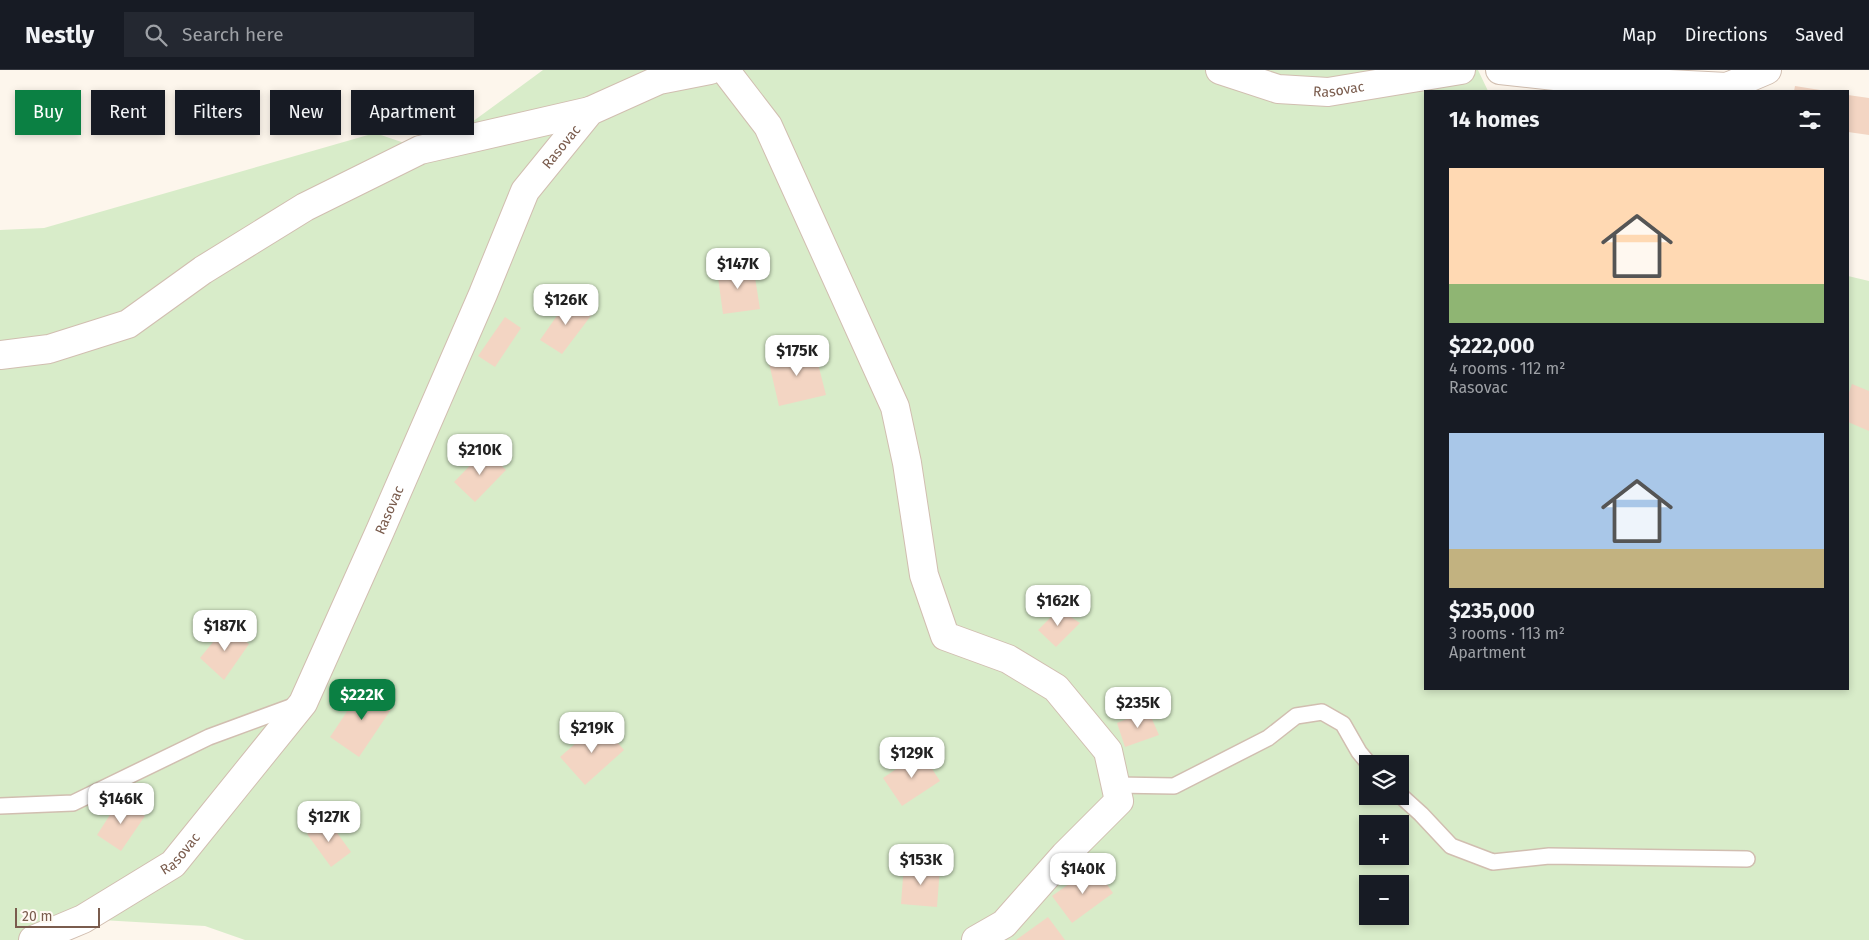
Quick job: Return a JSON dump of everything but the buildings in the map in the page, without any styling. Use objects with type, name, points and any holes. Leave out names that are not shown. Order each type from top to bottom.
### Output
[{"type":"street","name":"Rasovac","points":[[33,940],[84,919],[173,864],[302,703],[380,531],[483,294],[525,191],[590,111],[659,80],[710,70]]},
{"type":"street","points":[[724,70],[768,126],[895,407],[907,463],[924,575],[945,636],[1008,659],[1056,688],[1108,751],[1119,801],[1065,855],[1004,924],[976,940]]},
{"type":"street","name":"Rasovac","points":[[1220,70],[1278,89],[1328,92],[1461,70]]},
{"type":"street","points":[[1500,70],[1591,80],[1728,87],[1766,70]]},
{"type":"street","points":[[0,355],[49,349],[128,324],[203,270],[305,207],[420,150],[590,111]]},
{"type":"lane","points":[[0,806],[73,802],[209,737],[302,703]]},
{"type":"lane","points":[[1116,785],[1174,786],[1268,738],[1296,716],[1322,712],[1343,724],[1362,755]]},
{"type":"lane","points":[[1409,803],[1451,846],[1493,862],[1549,856],[1747,859]]},
{"type":"green space","points":[[543,70],[1478,70],[1488,90],[1424,90],[1424,690],[1849,690],[1849,276],[1869,281],[1869,940],[245,940],[205,926],[84,919],[33,940],[0,940],[0,230],[44,228],[368,135],[381,135],[431,152],[454,135],[474,135],[474,121]]}]
